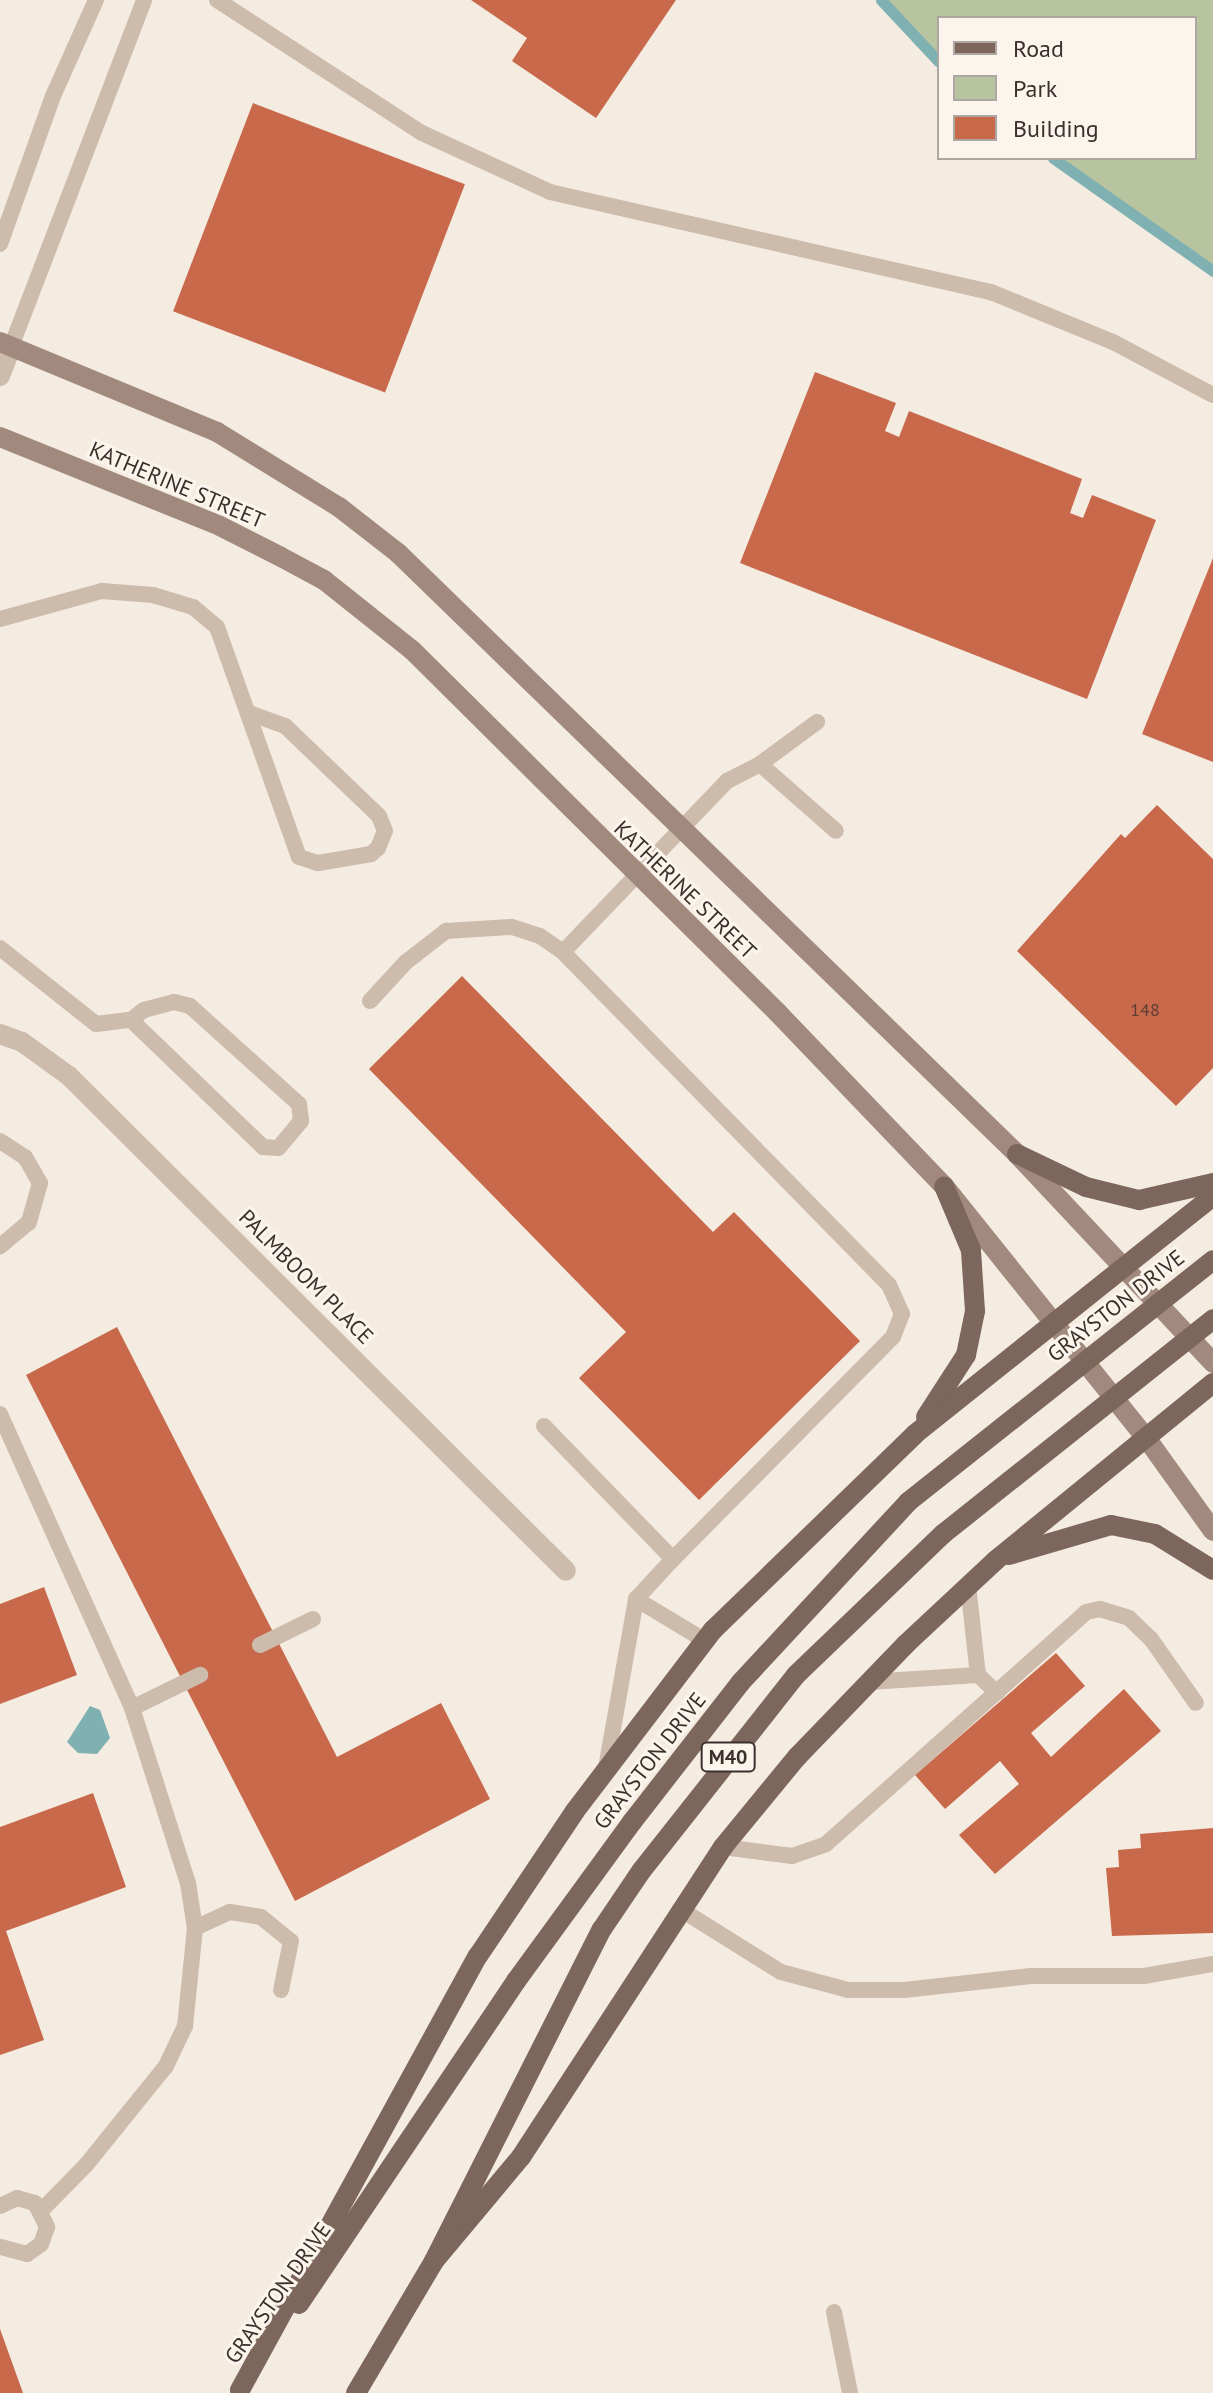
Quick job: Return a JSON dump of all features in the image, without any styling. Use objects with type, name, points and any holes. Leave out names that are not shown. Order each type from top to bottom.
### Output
[{"type":"main road","name":"KATHERINE STREET","points":[[5,344],[217,432],[339,507],[438,587],[1017,1154],[1213,1363]]},
{"type":"main road","name":"KATHERINE STREET","points":[[0,437],[220,526],[324,580],[412,650],[635,877],[778,1013],[944,1186],[1147,1439],[1213,1531]]},
{"type":"main road","points":[[1017,1154],[1086,1187],[1139,1200],[1213,1183]]},
{"type":"main road","points":[[915,1434],[966,1355],[973,1333],[971,1250],[944,1186]]},
{"type":"main road","points":[[239,2391],[478,1956],[605,1772],[704,1640],[915,1434],[1213,1196]]},
{"type":"main road","name":"GRAYSTON DRIVE","points":[[239,2391],[516,1981],[741,1682],[908,1502],[1213,1260]]},
{"type":"main road","name":"M40","points":[[356,2393],[434,2261],[602,1929],[642,1870],[796,1675],[943,1534],[1213,1319]]},
{"type":"main road","points":[[434,2261],[521,2157],[577,2078],[680,1909],[723,1847],[869,1682],[996,1560],[1213,1383]]},
{"type":"main road","points":[[996,1560],[1111,1525],[1155,1534],[1213,1570]]},
{"type":"street","points":[[0,376],[5,344]]},
{"type":"street","name":"PALMBOOM PLACE","points":[[0,1034],[22,1042],[69,1076],[566,1571]]},
{"type":"lane","points":[[0,244],[53,96],[96,0]]},
{"type":"lane","points":[[5,344],[144,0]]},
{"type":"lane","points":[[217,0],[422,133],[550,192],[991,292],[1113,342],[1213,395]]},
{"type":"lane","points":[[0,619],[102,591],[140,592],[193,607],[217,627],[299,857],[318,863],[371,854],[384,840],[379,816],[285,726],[249,713]]},
{"type":"lane","points":[[563,952],[727,781],[760,764],[817,722]]},
{"type":"lane","points":[[760,764],[836,831]]},
{"type":"lane","points":[[370,1001],[406,962],[446,931],[512,927],[540,936],[563,952],[889,1285],[902,1314],[893,1337],[636,1599],[605,1772]]},
{"type":"lane","points":[[0,948],[96,1024],[131,1020],[158,1005],[190,1006],[299,1104],[301,1121],[278,1148],[263,1147],[131,1020]]},
{"type":"lane","points":[[0,1141],[25,1157],[40,1183],[29,1222],[0,1246]]},
{"type":"lane","points":[[0,1414],[132,1708],[188,1883],[195,1928],[185,2026],[166,2066],[86,2165],[42,2210]]},
{"type":"lane","points":[[544,1426],[673,1559]]},
{"type":"lane","points":[[968,1585],[978,1675],[997,1693]]},
{"type":"lane","points":[[636,1599],[704,1640]]},
{"type":"lane","points":[[723,1847],[792,1856],[826,1844],[997,1693],[1062,1629],[1086,1612],[1100,1609],[1138,1625],[1196,1703]]},
{"type":"lane","points":[[260,1645],[313,1619]]},
{"type":"lane","points":[[132,1708],[200,1675]]},
{"type":"lane","points":[[869,1682],[978,1675]]},
{"type":"lane","points":[[680,1909],[781,1972],[823,1987],[904,1990],[1031,1976],[1118,1978],[1213,1964]]},
{"type":"lane","points":[[195,1928],[230,1912],[261,1917],[291,1941],[281,1990]]},
{"type":"lane","points":[[0,2206],[17,2198],[42,2210]]},
{"type":"lane","points":[[0,2247],[17,2255],[35,2250],[46,2236],[42,2210]]},
{"type":"lane","points":[[834,2312],[850,2393]]},
{"type":"green space","points":[[881,0],[1213,0],[1213,271],[1056,160],[1197,160],[1197,16],[937,16],[937,60]]},
{"type":"water","points":[[90,1706],[100,1710],[110,1738],[97,1754],[78,1753],[67,1742]]},
{"type":"building","points":[[471,0],[676,0],[596,118],[512,61],[527,38]]},
{"type":"building","points":[[253,103],[465,184],[385,393],[173,311]]},
{"type":"building","points":[[815,372],[896,403],[885,431],[899,437],[909,411],[1082,479],[1070,513],[1083,518],[1092,495],[1156,520],[1087,699],[740,563]]},
{"type":"building","points":[[1213,558],[1213,762],[1142,734]]},
{"type":"building","points":[[1157,805],[1213,859],[1213,1068],[1176,1106],[1017,951],[1121,834],[1125,838]]},
{"type":"building","points":[[462,976],[713,1232],[734,1212],[860,1341],[699,1500],[579,1378],[626,1332],[369,1069]]},
{"type":"building","points":[[117,1327],[337,1757],[441,1703],[490,1799],[295,1901],[26,1375]]},
{"type":"building","points":[[44,1587],[77,1675],[0,1704],[0,1604]]},
{"type":"building","points":[[1056,1653],[1085,1686],[1031,1733],[1051,1757],[1124,1689],[1161,1731],[995,1874],[959,1835],[1019,1784],[1000,1761],[945,1809],[915,1775]]},
{"type":"building","points":[[93,1793],[126,1887],[6,1931],[44,2040],[0,2055],[0,1827]]},
{"type":"building","points":[[1213,1828],[1213,1933],[1112,1936],[1106,1868],[1119,1867],[1118,1850],[1141,1848],[1140,1834]]},
{"type":"building","points":[[0,2329],[23,2393],[0,2393]]},
{"type":"waterway","points":[[881,0],[937,60]]},
{"type":"waterway","points":[[1056,160],[1213,271]]}]
